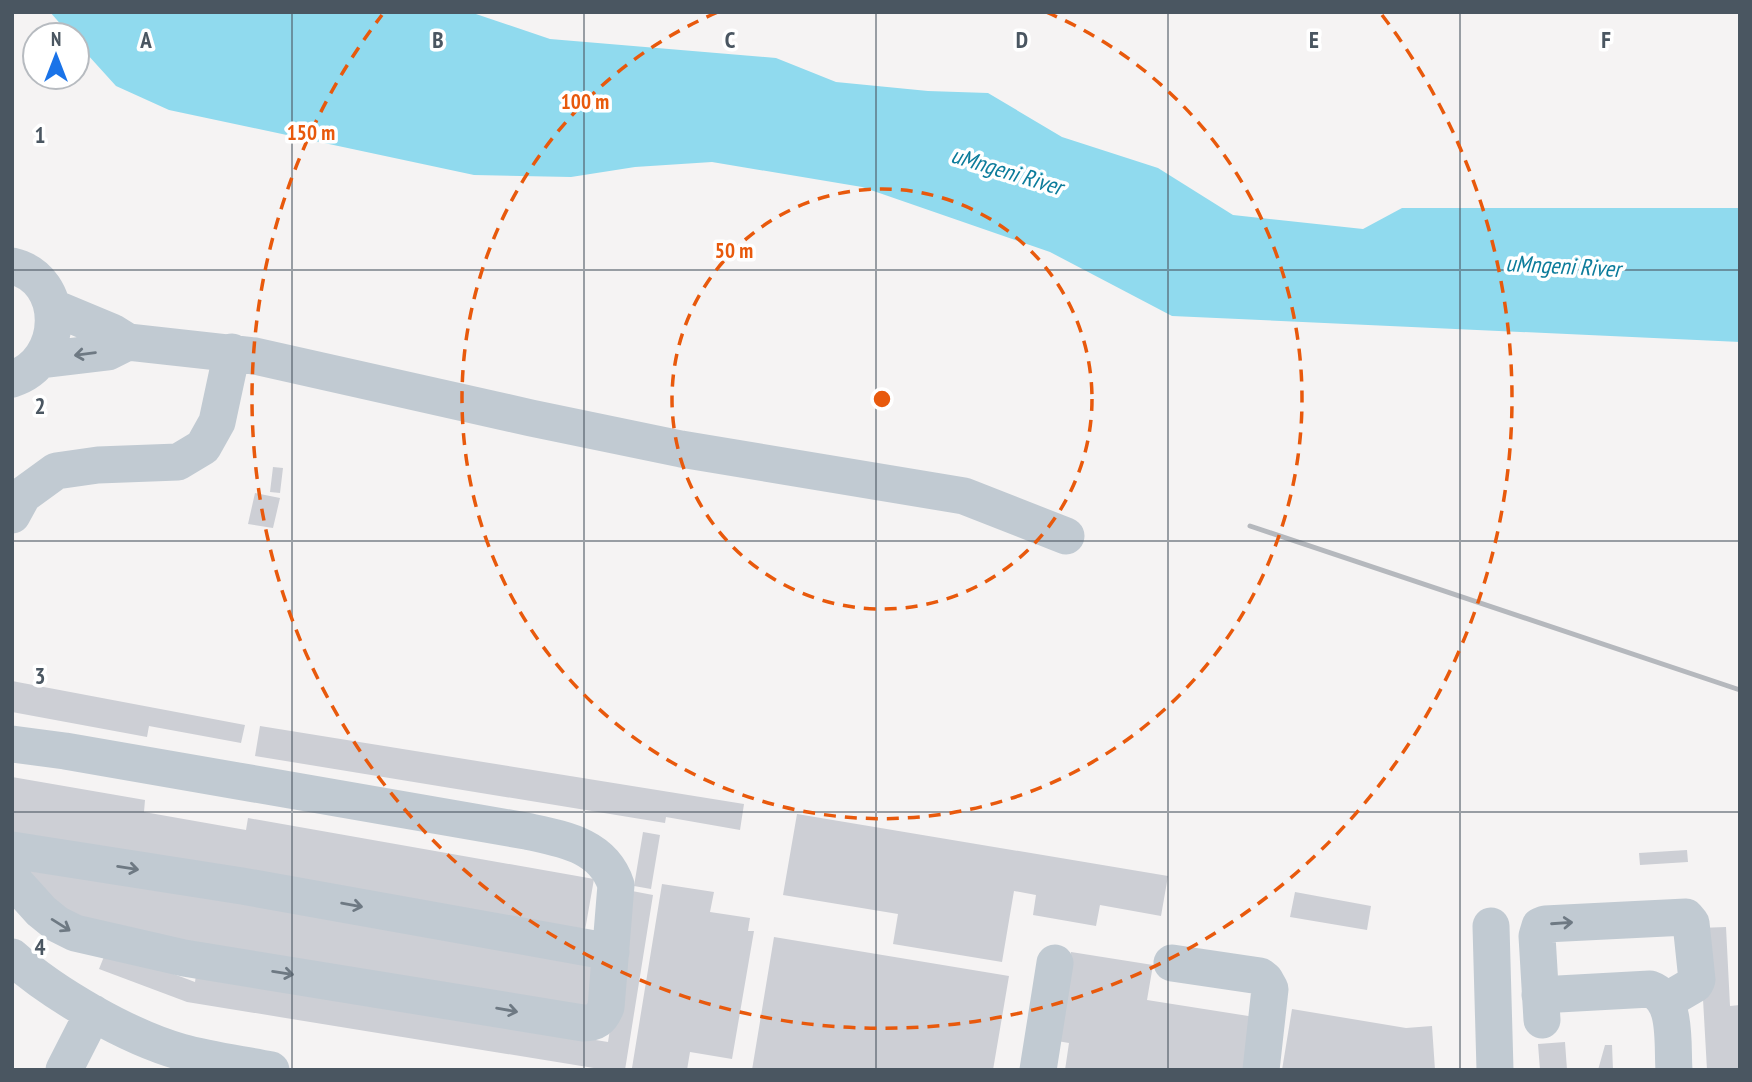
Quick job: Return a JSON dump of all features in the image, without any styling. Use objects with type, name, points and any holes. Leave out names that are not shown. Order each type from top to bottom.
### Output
[{"type":"street","points":[[12,266],[33,277],[45,290],[54,321],[53,335],[26,369]]},
{"type":"street","points":[[52,307],[112,332],[128,342],[232,352],[681,449],[964,496],[1066,536]]},
{"type":"street","points":[[26,369],[108,352],[128,342]]},
{"type":"street","points":[[12,515],[23,495],[56,471],[98,465],[178,461],[203,447],[217,422],[232,352]]},
{"type":"street","points":[[12,744],[545,835],[583,846],[602,859],[613,874],[616,886],[606,1007],[602,1017],[594,1023],[583,1023],[184,958],[75,933],[57,924],[41,911],[12,879]]},
{"type":"street","points":[[12,850],[243,886],[611,952]]},
{"type":"street","points":[[1666,1000],[1695,984],[1697,979],[1691,923],[1686,917],[1540,926],[1537,936],[1541,1007],[1650,989],[1658,992],[1668,1005],[1674,1070]]},
{"type":"street","points":[[1491,926],[1495,1070]]},
{"type":"street","points":[[12,957],[27,970],[93,1013],[119,1026],[180,1051],[271,1070]]},
{"type":"street","points":[[1038,1070],[1055,963]]},
{"type":"street","points":[[1172,963],[1260,976],[1265,979],[1269,989],[1261,1070]]},
{"type":"street","points":[[64,1070],[93,1013]]},
{"type":"water","name":"uMngeni River","points":[[50,12],[470,12],[550,39],[776,58],[836,82],[928,91],[988,93],[1062,137],[1158,168],[1233,215],[1363,229],[1402,208],[1740,208],[1740,342],[1172,316],[1050,252],[862,187],[712,162],[635,167],[571,177],[474,175],[169,110],[116,86],[91,58],[91,21],[58,21]]},
{"type":"building","points":[[273,467],[283,468],[280,493],[270,492]]},
{"type":"building","points":[[255,493],[280,498],[273,528],[248,524]]},
{"type":"building","points":[[12,681],[245,725],[241,743],[149,726],[147,737],[12,712]]},
{"type":"building","points":[[260,726],[744,804],[740,830],[666,817],[665,823],[255,756]]},
{"type":"building","points":[[12,777],[145,800],[144,812],[246,830],[248,818],[594,879],[584,936],[12,835]]},
{"type":"building","points":[[797,814],[1168,876],[1161,916],[1100,905],[1096,926],[1033,915],[1036,895],[1014,891],[1002,962],[893,944],[898,914],[783,895]]},
{"type":"building","points":[[643,832],[660,835],[651,889],[634,886]]},
{"type":"building","points":[[1687,850],[1688,862],[1640,865],[1639,853]]},
{"type":"building","points":[[18,859],[599,961],[589,1017],[71,926]]},
{"type":"building","points":[[662,884],[714,892],[710,912],[750,918],[748,931],[754,931],[732,1059],[690,1052],[687,1070],[632,1068]]},
{"type":"building","points":[[632,891],[653,895],[625,1070],[606,1070],[187,1002],[99,969],[107,949],[195,982],[196,975],[608,1042]]},
{"type":"building","points":[[1295,892],[1371,906],[1367,930],[1290,917]]},
{"type":"building","points":[[1726,927],[1730,1006],[1740,1005],[1740,1070],[1707,1070],[1699,928]]},
{"type":"building","points":[[774,937],[1009,976],[993,1070],[752,1070]]},
{"type":"building","points":[[1071,952],[1153,965],[1147,1000],[1261,1018],[1252,1070],[1065,1070],[1069,1043],[1057,1041]]},
{"type":"building","points":[[1292,1009],[1406,1028],[1432,1026],[1435,1070],[1282,1070]]},
{"type":"building","points":[[1565,1042],[1567,1070],[1540,1070],[1538,1044]]},
{"type":"building","points":[[1605,1045],[1612,1045],[1613,1070],[1598,1070]]},
{"type":"railway","points":[[1250,526],[1740,690]]}]
